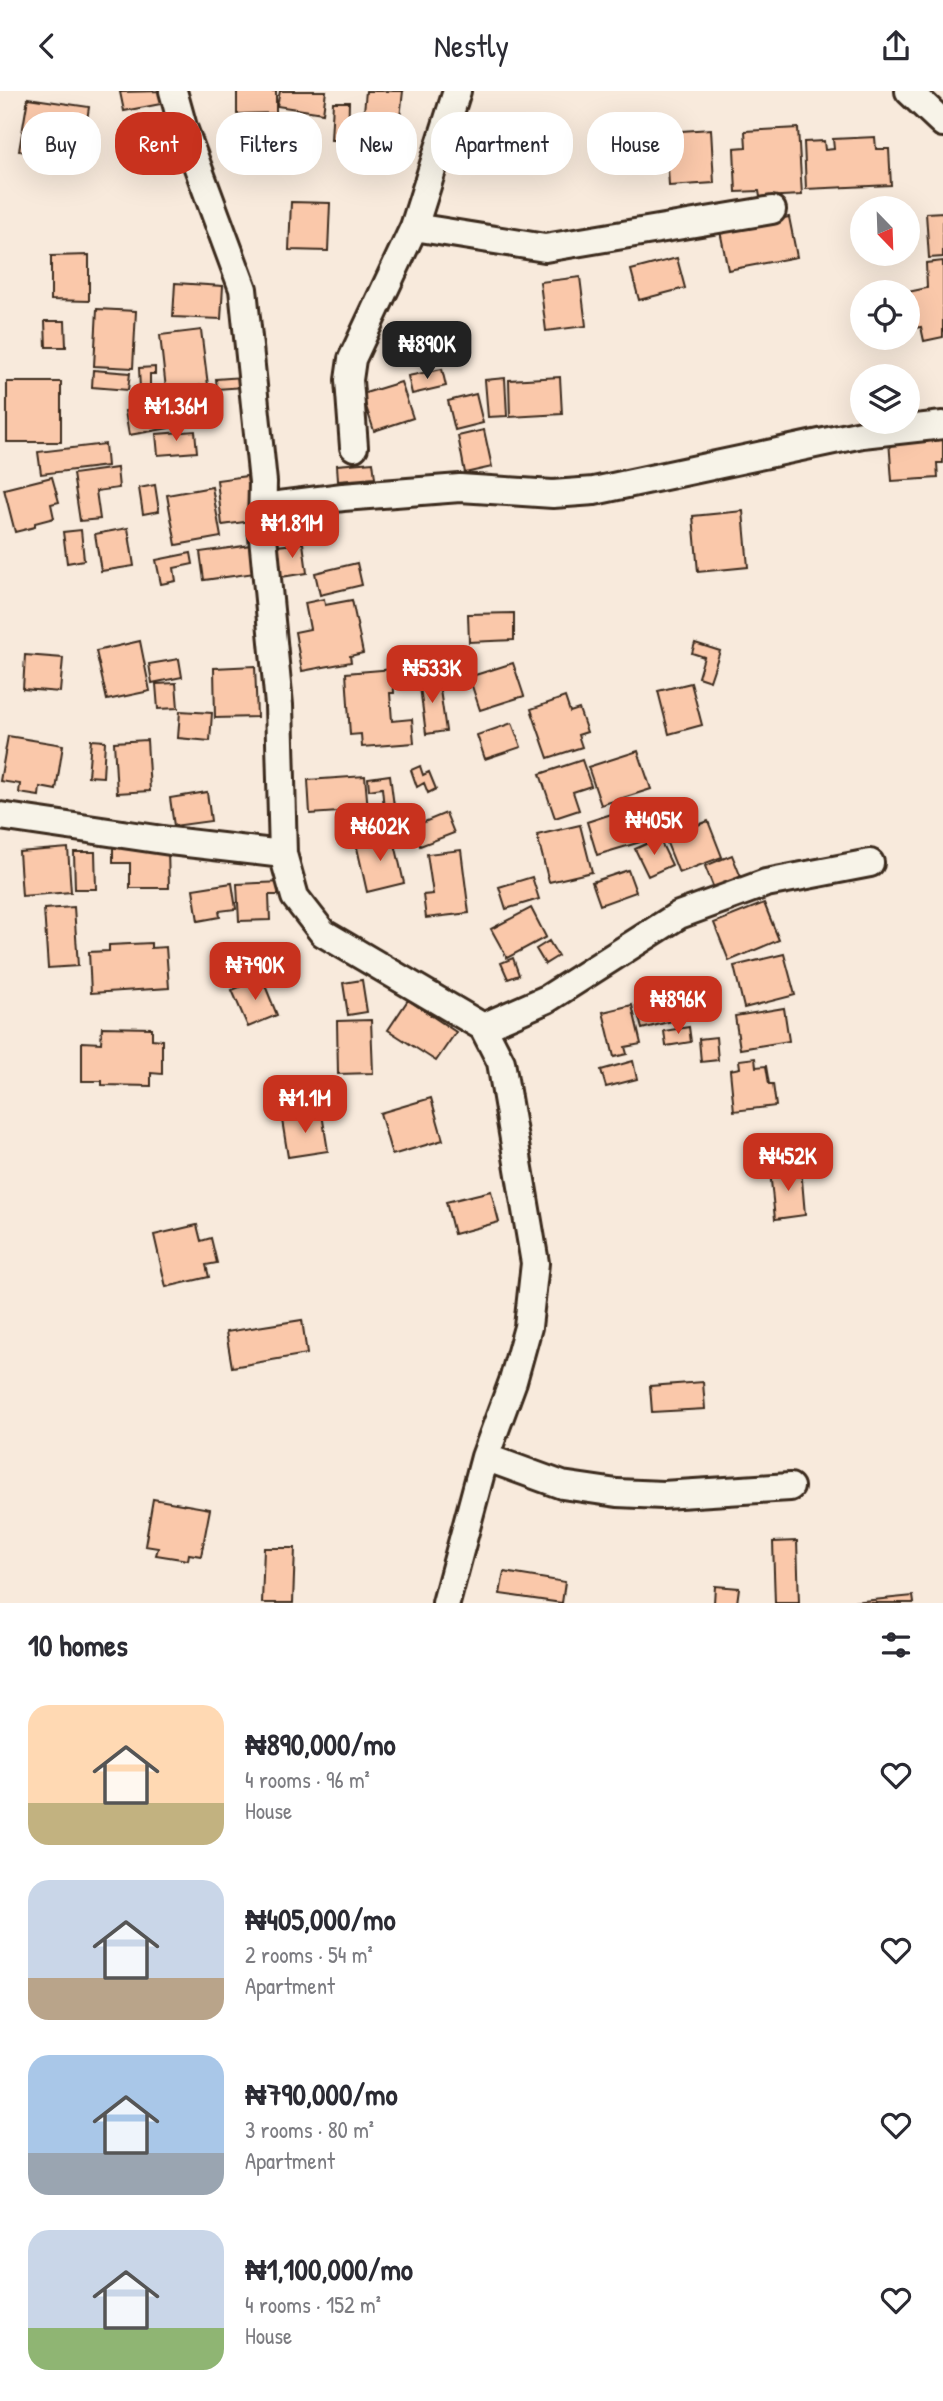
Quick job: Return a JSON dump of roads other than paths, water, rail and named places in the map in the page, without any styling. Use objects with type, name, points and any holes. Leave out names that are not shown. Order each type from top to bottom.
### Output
[{"type":"street","points":[[173,91],[183,127],[243,289],[263,482],[262,526],[279,705],[283,854],[295,897],[323,933],[483,1027],[500,1062],[535,1263],[528,1327],[513,1381],[485,1457],[446,1603]]},
{"type":"street","points":[[354,447],[349,380],[352,359],[414,226],[457,91]]},
{"type":"street","points":[[909,91],[943,123]]},
{"type":"street","points":[[414,226],[545,248],[772,210]]},
{"type":"street","points":[[263,507],[343,497],[460,488],[532,494],[594,491],[862,434],[943,425]]},
{"type":"street","points":[[0,816],[170,841],[283,854]]},
{"type":"street","points":[[483,1027],[547,999],[679,915],[766,883],[870,863]]},
{"type":"street","points":[[485,1457],[562,1485],[617,1493],[663,1495],[790,1487]]}]
